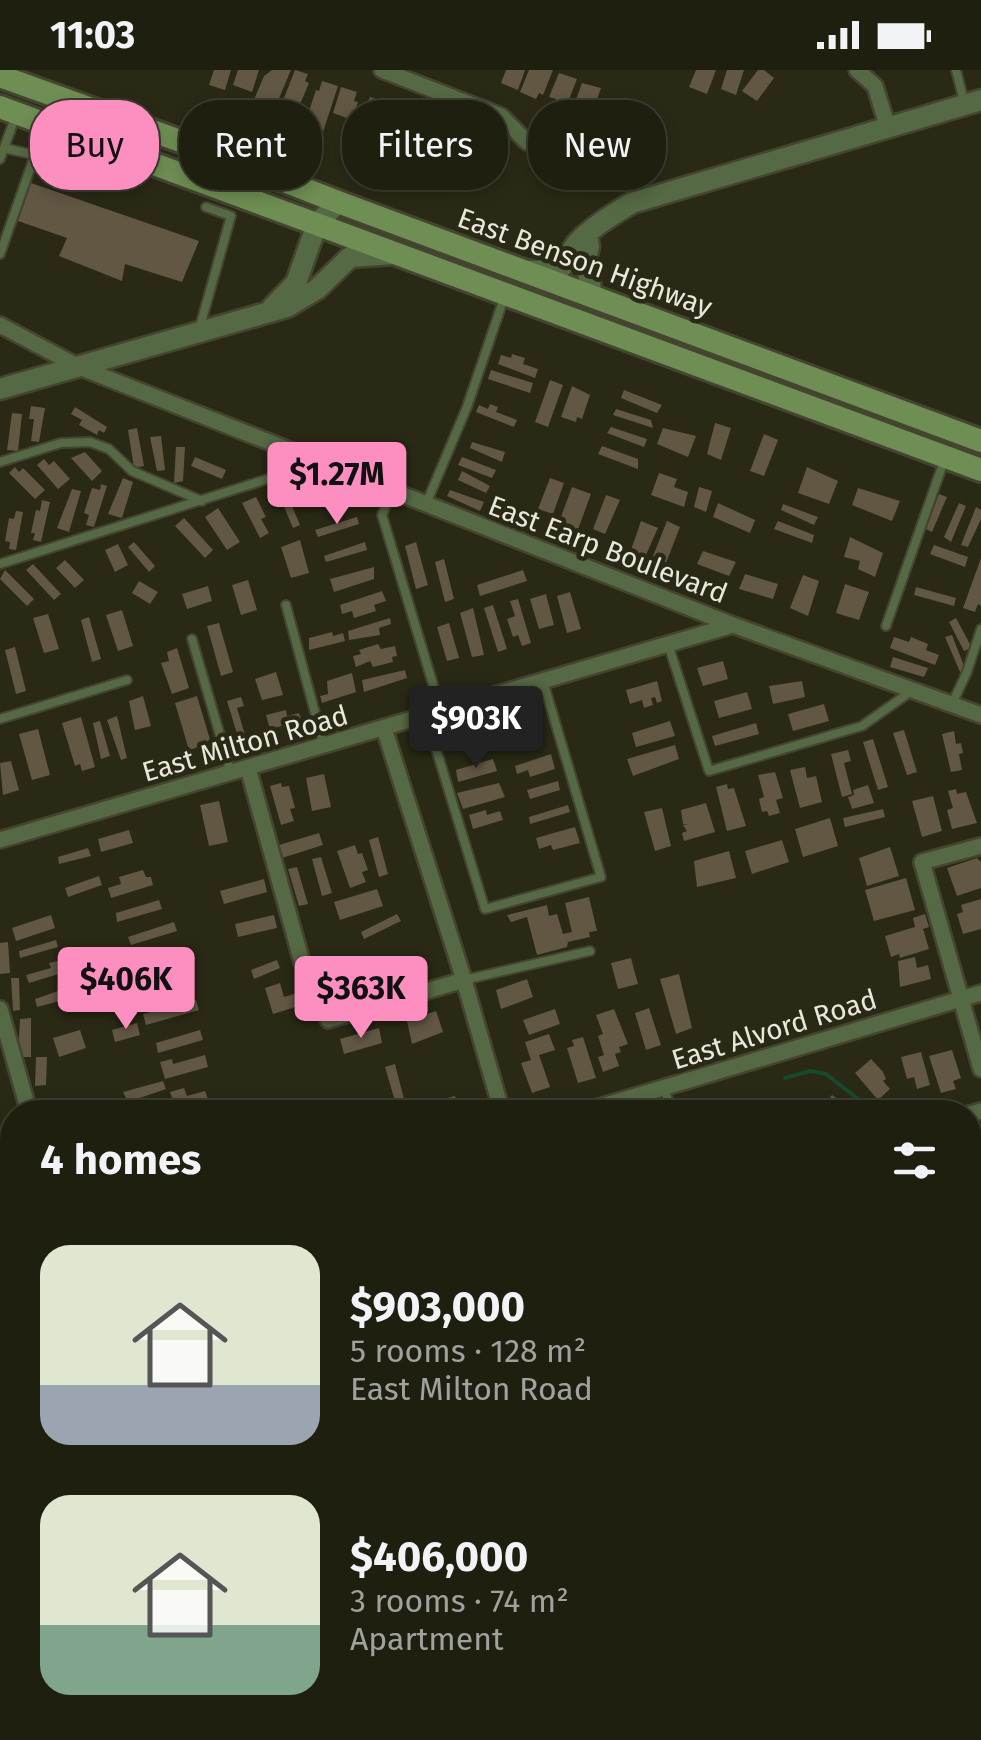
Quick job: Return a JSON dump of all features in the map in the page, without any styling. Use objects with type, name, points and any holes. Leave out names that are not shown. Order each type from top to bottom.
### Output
[{"type":"main road","name":"East Benson Highway","points":[[0,76],[197,146],[981,441]]},
{"type":"main road","name":"East Benson Highway","points":[[159,171],[234,206],[318,224],[981,470]]},
{"type":"main road","points":[[832,416],[857,418],[866,408],[854,394]]},
{"type":"street","points":[[858,70],[875,86],[888,128]]},
{"type":"street","points":[[392,72],[500,116],[527,142]]},
{"type":"street","points":[[526,272],[559,270],[579,240],[632,202],[973,103]]},
{"type":"street","points":[[266,312],[296,283],[318,224],[338,202]]},
{"type":"street","points":[[588,236],[586,259],[592,296]]},
{"type":"street","points":[[0,389],[266,312],[305,298],[350,257],[397,254]]},
{"type":"street","name":"East Earp Boulevard","points":[[0,325],[78,367],[733,625],[981,715]]},
{"type":"street","name":"East Milton Road","points":[[0,840],[733,625]]},
{"type":"street","points":[[384,728],[499,1100]]},
{"type":"street","points":[[248,768],[302,962]]},
{"type":"street","points":[[981,846],[922,862],[981,1070]]},
{"type":"street","points":[[328,1020],[464,980]]},
{"type":"street","name":"East Alvord Road","points":[[624,1100],[981,993]]},
{"type":"street","points":[[0,1009],[25,1100]]},
{"type":"lane","points":[[956,70],[973,103]]},
{"type":"lane","points":[[0,158],[8,111]]},
{"type":"lane","points":[[0,254],[34,156],[4,148]]},
{"type":"lane","points":[[198,332],[234,206],[206,207]]},
{"type":"lane","points":[[426,504],[467,407],[506,294]]},
{"type":"lane","points":[[0,462],[61,443],[90,442],[110,448],[132,471],[202,502]]},
{"type":"lane","points":[[0,564],[278,476],[302,455]]},
{"type":"lane","points":[[886,626],[946,457]]},
{"type":"lane","points":[[392,490],[382,515],[486,909],[601,877],[543,681]]},
{"type":"lane","points":[[286,605],[324,746]]},
{"type":"lane","points":[[952,704],[981,629]]},
{"type":"lane","points":[[192,640],[231,773]]},
{"type":"lane","points":[[668,644],[709,771],[862,726],[914,690]]},
{"type":"lane","points":[[0,719],[127,680]]},
{"type":"lane","points":[[464,980],[590,951]]},
{"type":"lane","points":[[664,1088],[668,1100]]},
{"type":"building","points":[[214,70],[231,70],[225,90],[209,85]]},
{"type":"building","points":[[238,70],[259,70],[252,92],[233,85]]},
{"type":"building","points":[[272,70],[291,70],[278,100],[254,100],[264,76]]},
{"type":"building","points":[[295,70],[308,74],[305,81],[309,83],[302,100],[283,100]]},
{"type":"building","points":[[506,70],[525,70],[518,90],[501,83]]},
{"type":"building","points":[[529,70],[553,70],[543,95],[539,93],[536,99],[520,92]]},
{"type":"building","points":[[696,70],[716,70],[707,94],[689,87]]},
{"type":"building","points":[[727,70],[744,70],[736,95],[721,89]]},
{"type":"building","points":[[758,70],[774,78],[757,101],[742,91]]},
{"type":"building","points":[[559,73],[577,79],[569,100],[549,97]]},
{"type":"building","points":[[322,81],[338,86],[323,132],[322,100],[313,100],[316,90],[319,91]]},
{"type":"building","points":[[582,83],[601,88],[597,100],[576,100]]},
{"type":"building","points":[[341,87],[357,92],[354,100],[342,100],[342,116],[333,113]]},
{"type":"building","points":[[30,186],[30,190],[51,190],[199,241],[182,282],[125,264],[122,281],[59,256],[67,238],[18,221]]},
{"type":"building","points":[[512,354],[525,358],[523,364],[538,369],[535,378],[498,364],[501,355],[511,358]]},
{"type":"building","points":[[491,370],[533,383],[530,393],[488,379]]},
{"type":"building","points":[[550,380],[563,385],[548,427],[535,422]]},
{"type":"building","points":[[572,386],[590,395],[582,419],[577,417],[576,422],[561,417]]},
{"type":"building","points":[[624,390],[662,405],[657,413],[621,398]]},
{"type":"building","points":[[490,404],[498,407],[496,412],[517,420],[514,427],[476,412],[479,405],[488,409]]},
{"type":"building","points":[[31,406],[45,408],[39,442],[31,441]]},
{"type":"building","points":[[75,407],[107,427],[104,433],[99,430],[97,435],[79,425],[82,420],[71,414]]},
{"type":"building","points":[[616,409],[651,420],[653,428],[613,415]]},
{"type":"building","points":[[12,413],[22,414],[18,451],[7,450]]},
{"type":"building","points":[[715,423],[731,428],[721,460],[707,454]]},
{"type":"building","points":[[611,427],[647,439],[644,447],[607,433]]},
{"type":"building","points":[[137,428],[144,466],[134,468],[128,430]]},
{"type":"building","points":[[663,428],[696,436],[688,457],[657,444]]},
{"type":"building","points":[[764,434],[778,440],[764,476],[750,471]]},
{"type":"building","points":[[161,436],[165,470],[157,471],[150,437]]},
{"type":"building","points":[[472,442],[505,452],[502,462],[470,448]]},
{"type":"building","points":[[602,446],[638,459],[638,469],[598,454]]},
{"type":"building","points":[[176,447],[185,447],[183,481],[174,483]]},
{"type":"building","points":[[85,452],[102,471],[92,481],[71,458]]},
{"type":"building","points":[[195,457],[226,470],[222,479],[191,466]]},
{"type":"building","points":[[462,457],[496,470],[492,478],[458,465]]},
{"type":"building","points":[[44,459],[49,465],[54,461],[70,479],[58,489],[37,465]]},
{"type":"building","points":[[15,467],[19,472],[23,468],[45,490],[35,499],[9,473]]},
{"type":"building","points":[[807,467],[838,481],[829,504],[798,493]]},
{"type":"building","points":[[462,471],[490,486],[486,493],[458,480]]},
{"type":"building","points":[[659,473],[677,479],[674,487],[688,492],[684,507],[651,495]]},
{"type":"building","points":[[123,478],[133,482],[122,518],[108,514]]},
{"type":"building","points":[[550,478],[564,483],[553,514],[538,509]]},
{"type":"building","points":[[101,484],[107,486],[94,527],[86,525],[89,515],[84,513],[92,488],[100,490]]},
{"type":"building","points":[[284,487],[300,525],[293,528],[277,490]]},
{"type":"building","points":[[572,487],[591,494],[577,532],[558,525]]},
{"type":"building","points":[[699,487],[712,491],[706,512],[694,507]]},
{"type":"building","points":[[858,488],[900,501],[892,521],[852,505]]},
{"type":"building","points":[[72,489],[81,491],[69,532],[57,528]]},
{"type":"building","points":[[450,490],[484,502],[480,511],[447,496]]},
{"type":"building","points":[[939,494],[947,497],[932,532],[926,529]]},
{"type":"building","points":[[606,495],[620,500],[605,534],[593,529]]},
{"type":"building","points":[[256,497],[269,533],[260,538],[242,503]]},
{"type":"building","points":[[42,500],[50,502],[41,542],[33,540],[35,533],[31,533]]},
{"type":"building","points":[[718,503],[755,520],[750,533],[713,517]]},
{"type":"building","points":[[959,503],[966,506],[951,542],[944,537]]},
{"type":"building","points":[[783,504],[818,517],[814,525],[781,510]]},
{"type":"building","points":[[976,507],[981,510],[981,519],[968,547],[961,545]]},
{"type":"building","points":[[218,508],[240,542],[227,550],[205,517]]},
{"type":"building","points":[[16,511],[23,512],[16,550],[9,549],[10,542],[5,541],[9,518],[14,519]]},
{"type":"building","points":[[357,517],[359,524],[318,537],[315,530]]},
{"type":"building","points":[[184,518],[213,550],[205,558],[175,526]]},
{"type":"building","points":[[641,521],[658,528],[645,557],[631,550]]},
{"type":"building","points":[[667,521],[680,527],[666,563],[653,556]]},
{"type":"building","points":[[778,521],[814,535],[812,543],[774,529]]},
{"type":"building","points":[[850,537],[883,553],[875,577],[858,569],[860,561],[844,557]]},
{"type":"building","points":[[300,540],[309,573],[291,578],[281,547]]},
{"type":"building","points":[[134,542],[155,566],[149,572],[128,547]]},
{"type":"building","points":[[365,542],[367,550],[326,562],[324,556]]},
{"type":"building","points":[[416,542],[428,585],[416,589],[405,546]]},
{"type":"building","points":[[118,544],[128,565],[115,572],[105,550]]},
{"type":"building","points":[[934,545],[968,557],[965,567],[930,554]]},
{"type":"building","points":[[703,551],[736,562],[729,576],[697,564]]},
{"type":"building","points":[[981,558],[981,606],[978,604],[975,612],[963,608]]},
{"type":"building","points":[[444,559],[454,599],[445,602],[435,562]]},
{"type":"building","points":[[65,560],[84,580],[75,588],[56,568]]},
{"type":"building","points":[[33,564],[61,594],[54,600],[26,570]]},
{"type":"building","points":[[374,567],[374,579],[334,592],[330,579]]},
{"type":"building","points":[[5,570],[34,599],[27,606],[0,579]]},
{"type":"building","points":[[523,570],[527,581],[480,596],[477,585]]},
{"type":"building","points":[[745,574],[778,584],[773,599],[739,589]]},
{"type":"building","points":[[803,575],[819,581],[808,616],[790,608]]},
{"type":"building","points":[[248,580],[257,610],[241,615],[232,585]]},
{"type":"building","points":[[139,581],[158,592],[150,604],[132,593]]},
{"type":"building","points":[[845,584],[869,592],[859,620],[836,613]]},
{"type":"building","points":[[208,586],[212,601],[187,609],[182,594]]},
{"type":"building","points":[[916,587],[956,598],[954,606],[914,595]]},
{"type":"building","points":[[382,591],[386,601],[374,605],[376,611],[354,618],[352,611],[342,614],[340,605]]},
{"type":"building","points":[[570,592],[581,629],[567,633],[557,596]]},
{"type":"building","points":[[546,594],[554,625],[539,629],[530,599]]},
{"type":"building","points":[[518,599],[531,643],[522,646],[518,635],[513,637],[507,619],[515,616],[510,601]]},
{"type":"building","points":[[493,605],[507,649],[498,652],[484,608]]},
{"type":"building","points":[[473,608],[484,655],[472,657],[460,613]]},
{"type":"building","points":[[122,610],[133,646],[118,651],[106,615]]},
{"type":"building","points":[[48,614],[59,649],[44,653],[33,618]]},
{"type":"building","points":[[89,617],[101,659],[92,662],[81,620]]},
{"type":"building","points":[[390,618],[391,624],[379,628],[380,635],[349,640],[348,631]]},
{"type":"building","points":[[956,618],[972,648],[964,651],[949,622]]},
{"type":"building","points":[[219,623],[233,672],[221,676],[207,626]]},
{"type":"building","points":[[449,623],[459,658],[447,661],[437,627]]},
{"type":"building","points":[[332,632],[333,636],[343,633],[345,641],[309,650],[309,638]]},
{"type":"building","points":[[952,635],[966,671],[960,672],[945,637]]},
{"type":"building","points":[[894,637],[909,642],[911,637],[928,644],[926,650],[939,655],[935,665],[890,648]]},
{"type":"building","points":[[378,644],[381,649],[395,646],[397,656],[392,657],[393,662],[373,667],[370,661],[356,667],[353,656]]},
{"type":"building","points":[[15,647],[26,691],[16,694],[5,650]]},
{"type":"building","points":[[177,648],[189,688],[172,694],[161,663],[169,661],[167,652]]},
{"type":"building","points":[[893,657],[928,668],[924,677],[890,667]]},
{"type":"building","points":[[723,661],[728,679],[703,686],[697,668]]},
{"type":"building","points":[[405,670],[407,678],[364,692],[362,680]]},
{"type":"building","points":[[276,672],[283,695],[262,700],[255,679]]},
{"type":"building","points":[[352,673],[356,692],[322,703],[320,696],[328,694],[327,681]]},
{"type":"building","points":[[657,681],[662,701],[657,703],[655,697],[651,698],[653,705],[644,708],[642,700],[630,704],[626,690]]},
{"type":"building","points":[[802,681],[805,697],[773,704],[769,686]]},
{"type":"building","points":[[747,692],[752,709],[719,718],[714,701]]},
{"type":"building","points":[[143,696],[151,726],[135,730],[129,701]]},
{"type":"building","points":[[197,696],[211,743],[189,750],[175,703]]},
{"type":"building","points":[[241,697],[244,706],[237,708],[245,735],[238,737],[227,701]]},
{"type":"building","points":[[824,704],[829,721],[793,731],[788,714]]},
{"type":"building","points":[[286,710],[287,716],[299,713],[302,721],[270,729],[266,715]]},
{"type":"building","points":[[537,710],[541,723],[503,734],[499,721]]},
{"type":"building","points":[[117,716],[127,758],[121,760],[107,720]]},
{"type":"building","points":[[81,717],[95,767],[82,771],[80,764],[75,766],[62,723]]},
{"type":"building","points":[[100,721],[110,756],[101,759],[93,723]]},
{"type":"building","points":[[670,721],[675,736],[636,747],[632,733]]},
{"type":"building","points":[[756,723],[759,734],[715,746],[712,736]]},
{"type":"building","points":[[38,729],[50,775],[32,780],[19,734]]},
{"type":"building","points":[[474,729],[482,740],[447,751],[445,746],[451,745],[448,738]]},
{"type":"building","points":[[904,730],[917,772],[907,775],[893,733]]},
{"type":"building","points":[[954,731],[956,744],[961,743],[962,770],[951,772],[942,734]]},
{"type":"building","points":[[873,739],[888,787],[878,790],[863,742]]},
{"type":"building","points":[[675,745],[679,759],[633,776],[627,759]]},
{"type":"building","points":[[848,750],[851,761],[844,763],[852,794],[842,797],[831,754]]},
{"type":"building","points":[[551,754],[555,769],[530,777],[528,770],[517,774],[515,766]]},
{"type":"building","points":[[493,759],[497,771],[458,782],[456,770]]},
{"type":"building","points":[[11,761],[19,790],[3,795],[0,763]]},
{"type":"building","points":[[805,767],[807,778],[816,776],[822,802],[800,808],[790,770]]},
{"type":"building","points":[[775,772],[783,798],[776,800],[780,813],[769,816],[767,811],[762,812],[759,799],[764,797],[758,775]]},
{"type":"building","points":[[324,774],[331,807],[312,811],[306,778]]},
{"type":"building","points":[[558,781],[560,790],[530,799],[527,790]]},
{"type":"building","points":[[281,783],[282,787],[289,786],[295,808],[290,809],[294,821],[281,825],[270,786]]},
{"type":"building","points":[[499,783],[505,797],[463,809],[457,793]]},
{"type":"building","points":[[727,784],[728,789],[734,788],[746,826],[727,831],[716,787]]},
{"type":"building","points":[[868,785],[874,803],[852,809],[848,797],[854,795],[853,790]]},
{"type":"building","points":[[956,789],[957,794],[966,792],[977,823],[952,829],[947,810],[953,808],[948,791]]},
{"type":"building","points":[[933,796],[942,831],[922,837],[912,801]]},
{"type":"building","points":[[219,801],[228,842],[209,846],[200,805]]},
{"type":"building","points":[[706,803],[715,832],[684,841],[682,833],[687,831],[683,825],[688,824],[683,824],[681,810]]},
{"type":"building","points":[[568,805],[570,812],[530,824],[529,817]]},
{"type":"building","points":[[662,808],[671,846],[655,851],[644,812]]},
{"type":"building","points":[[883,809],[885,817],[845,827],[843,818]]},
{"type":"building","points":[[486,810],[487,815],[500,811],[503,820],[473,829],[469,815]]},
{"type":"building","points":[[830,818],[838,846],[803,857],[795,829]]},
{"type":"building","points":[[575,827],[580,843],[553,850],[551,845],[539,849],[536,838]]},
{"type":"building","points":[[129,830],[133,843],[101,852],[98,839]]},
{"type":"building","points":[[319,833],[323,845],[282,858],[279,845]]},
{"type":"building","points":[[378,837],[388,874],[379,877],[369,840]]},
{"type":"building","points":[[782,840],[789,862],[752,874],[745,851]]},
{"type":"building","points":[[355,845],[368,870],[362,872],[366,882],[350,888],[337,851]]},
{"type":"building","points":[[890,847],[899,876],[867,886],[859,858]]},
{"type":"building","points":[[88,848],[91,856],[59,864],[58,857]]},
{"type":"building","points":[[729,851],[736,878],[697,887],[694,861]]},
{"type":"building","points":[[321,857],[332,893],[322,896],[312,859]]},
{"type":"building","points":[[977,858],[981,862],[981,888],[957,896],[947,868]]},
{"type":"building","points":[[297,867],[308,904],[299,906],[288,869]]},
{"type":"building","points":[[143,870],[153,885],[111,898],[108,888],[121,884],[119,877]]},
{"type":"building","points":[[99,876],[102,885],[68,897],[65,888]]},
{"type":"building","points":[[906,878],[915,910],[874,921],[865,890]]},
{"type":"building","points":[[264,879],[267,892],[224,904],[220,891]]},
{"type":"building","points":[[377,889],[383,906],[340,920],[334,902]]},
{"type":"building","points":[[589,897],[597,931],[589,932],[590,937],[568,942],[567,947],[537,955],[527,917],[511,922],[507,915],[547,905],[549,916],[557,914],[563,934],[572,932],[565,903]]},
{"type":"building","points":[[981,899],[981,929],[963,934],[957,914],[963,912],[961,905]]},
{"type":"building","points":[[159,900],[162,909],[117,922],[116,913]]},
{"type":"building","points":[[397,914],[401,921],[364,939],[361,932]]},
{"type":"building","points":[[925,914],[929,927],[923,929],[929,949],[891,957],[885,936],[915,927],[913,918]]},
{"type":"building","points":[[51,915],[55,928],[16,941],[12,928]]},
{"type":"building","points":[[274,915],[277,928],[238,937],[235,924]]},
{"type":"building","points":[[174,922],[177,931],[131,945],[128,937]]},
{"type":"building","points":[[56,940],[58,947],[20,958],[19,951]]},
{"type":"building","points":[[8,942],[10,973],[0,974],[0,943]]},
{"type":"building","points":[[175,950],[178,958],[138,969],[136,961]]},
{"type":"building","points":[[421,957],[422,966],[385,977],[382,968]]},
{"type":"building","points":[[915,957],[917,968],[928,965],[931,979],[900,987],[898,961]]},
{"type":"building","points":[[631,958],[638,984],[618,989],[611,963]]},
{"type":"building","points":[[61,960],[65,972],[29,983],[26,975],[51,968],[49,963]]},
{"type":"building","points":[[277,960],[280,968],[254,979],[251,970]]},
{"type":"building","points":[[355,966],[360,984],[325,994],[320,976]]},
{"type":"building","points":[[128,972],[131,982],[99,991],[97,980]]},
{"type":"building","points":[[679,974],[692,1028],[676,1034],[660,979]]},
{"type":"building","points":[[176,976],[180,991],[147,999],[143,984]]},
{"type":"building","points":[[11,978],[19,978],[20,1010],[13,1011]]},
{"type":"building","points":[[527,979],[533,997],[501,1009],[496,990]]},
{"type":"building","points":[[280,983],[284,997],[301,992],[305,1004],[273,1014],[265,988]]},
{"type":"building","points":[[73,986],[75,997],[37,1007],[35,999]]},
{"type":"building","points":[[196,1000],[199,1010],[146,1025],[143,1014]]},
{"type":"building","points":[[649,1008],[661,1045],[646,1050],[635,1013]]},
{"type":"building","points":[[555,1009],[560,1024],[529,1035],[523,1020]]},
{"type":"building","points":[[614,1009],[628,1044],[619,1047],[621,1052],[615,1054],[619,1066],[603,1072],[598,1057],[604,1055],[598,1036],[603,1034],[596,1015]]},
{"type":"building","points":[[436,1011],[443,1032],[412,1044],[407,1021]]},
{"type":"building","points":[[31,1018],[31,1057],[18,1057],[20,1019]]},
{"type":"building","points":[[137,1023],[140,1035],[115,1042],[112,1030]]},
{"type":"building","points":[[379,1028],[382,1043],[344,1054],[340,1039]]},
{"type":"building","points":[[80,1030],[86,1048],[59,1057],[53,1038]]},
{"type":"building","points":[[200,1030],[203,1040],[158,1053],[156,1043]]},
{"type":"building","points":[[549,1034],[555,1050],[539,1055],[550,1087],[532,1093],[521,1063],[531,1060],[525,1042]]},
{"type":"building","points":[[583,1037],[596,1078],[578,1083],[567,1048],[574,1046],[572,1040]]},
{"type":"building","points":[[952,1050],[961,1078],[953,1081],[956,1089],[941,1093],[929,1056]]},
{"type":"building","points":[[921,1052],[930,1085],[917,1089],[914,1077],[907,1079],[901,1057]]},
{"type":"building","points":[[205,1055],[208,1067],[165,1079],[160,1062],[172,1059],[173,1064]]},
{"type":"building","points":[[36,1057],[47,1057],[46,1085],[35,1086]]},
{"type":"building","points":[[871,1059],[883,1072],[883,1081],[890,1089],[878,1100],[855,1073]]},
{"type":"building","points":[[395,1064],[404,1099],[395,1100],[385,1067]]},
{"type":"building","points":[[163,1081],[166,1089],[134,1100],[127,1100],[123,1092]]},
{"type":"building","points":[[184,1088],[187,1096],[205,1091],[208,1100],[173,1100],[170,1092]]},
{"type":"waterway","points":[[785,1078],[810,1071],[826,1074],[860,1100]]}]
